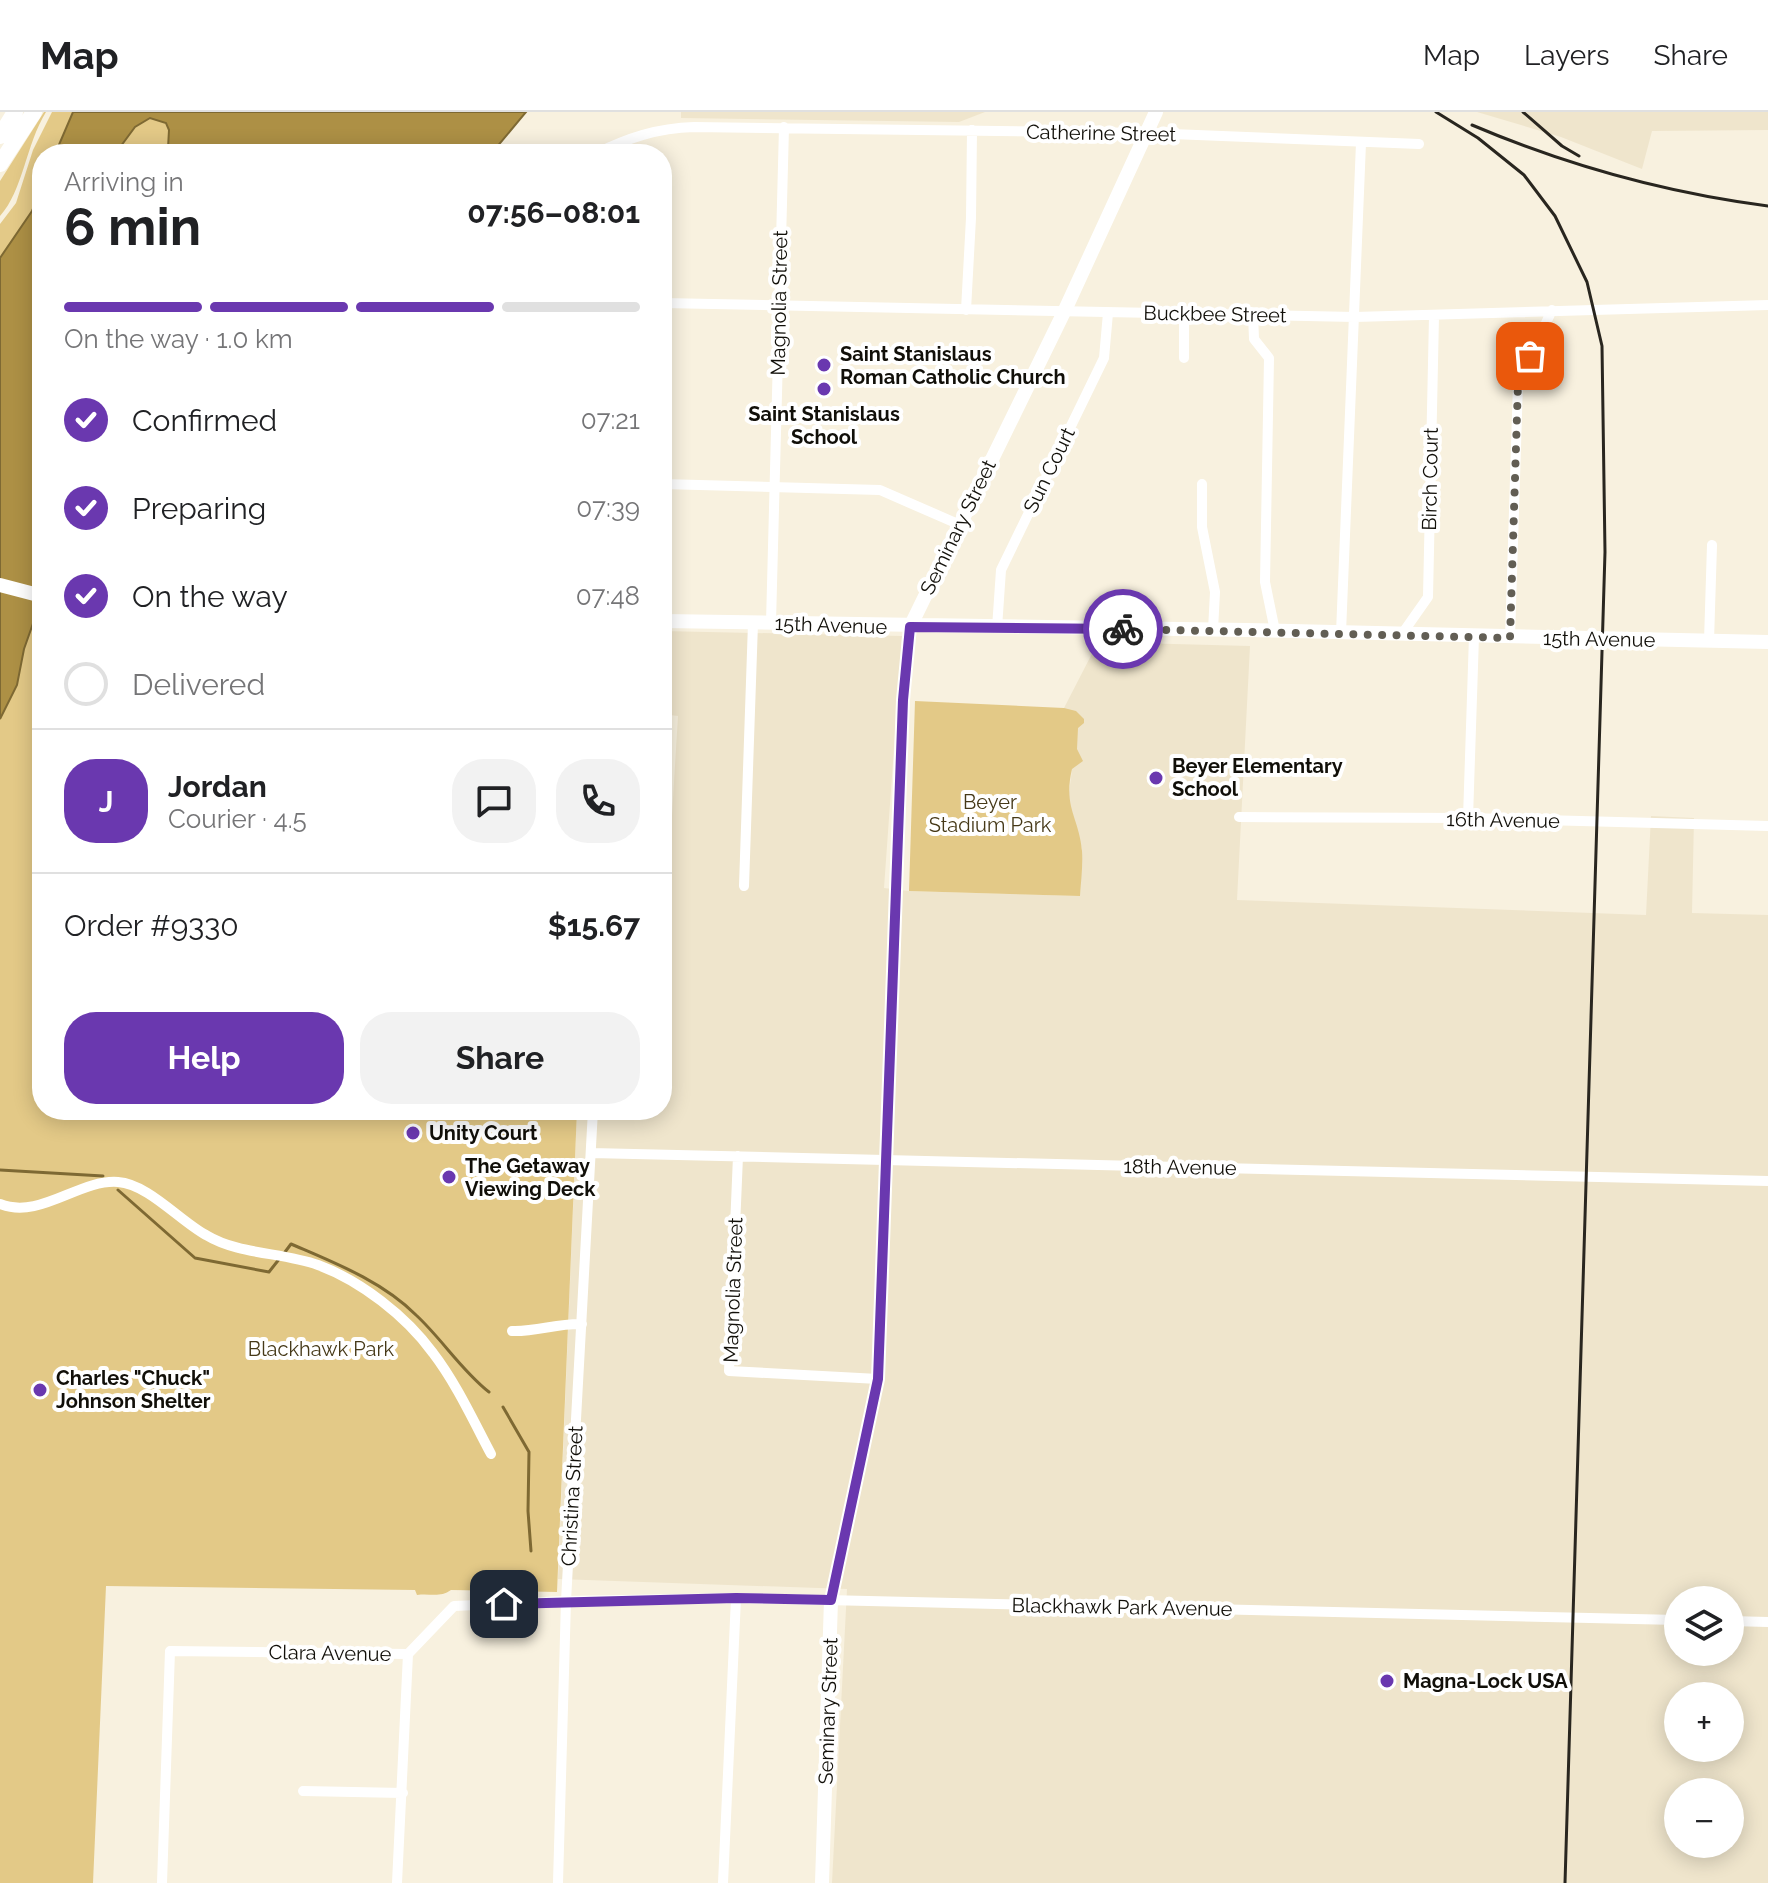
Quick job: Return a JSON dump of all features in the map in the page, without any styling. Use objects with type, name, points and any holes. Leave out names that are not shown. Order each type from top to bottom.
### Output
[{"type":"main road","points":[[0,136],[15,112]]},
{"type":"main road","points":[[0,164],[34,112]]},
{"type":"street","name":"Seminary Street","points":[[822,1883],[831,1600],[878,1379],[903,700],[910,627],[1065,310],[1156,112]]},
{"type":"street","name":"Catherine Street","points":[[616,144],[633,136],[666,128],[784,127],[1147,133],[1419,144]]},
{"type":"street","name":"Magnolia Street","points":[[771,623],[784,127]]},
{"type":"street","points":[[966,310],[972,130]]},
{"type":"street","points":[[1341,633],[1361,143]]},
{"type":"street","name":"Buckbee Street","points":[[672,303],[1355,317],[1768,305]]},
{"type":"street","points":[[1510,638],[1518,383],[1552,310]]},
{"type":"street","name":"Sun Court","points":[[997,628],[1001,570],[1104,358],[1108,313]]},
{"type":"street","points":[[1184,314],[1184,358]]},
{"type":"street","points":[[1253,314],[1254,339],[1269,358],[1265,582],[1275,631]]},
{"type":"street","name":"Birch Court","points":[[1402,634],[1428,597],[1434,316]]},
{"type":"street","points":[[672,484],[880,490],[958,524]]},
{"type":"street","points":[[1202,484],[1202,527],[1215,592],[1213,630]]},
{"type":"street","points":[[1709,641],[1712,545]]},
{"type":"street","points":[[0,585],[32,593]]},
{"type":"street","name":"15th Avenue","points":[[672,621],[1768,642]]},
{"type":"street","points":[[744,886],[753,623]]},
{"type":"street","points":[[1468,818],[1474,636]]},
{"type":"street","name":"16th Avenue","points":[[1239,817],[1468,818],[1768,826]]},
{"type":"street","name":"Christina Street","points":[[558,1883],[566,1601],[593,1120]]},
{"type":"street","name":"18th Avenue","points":[[591,1153],[1768,1181]]},
{"type":"street","name":"Magnolia Street","points":[[738,1156],[729,1371],[878,1379]]},
{"type":"street","points":[[0,1204],[11,1208],[38,1205],[94,1186],[118,1182],[143,1191],[208,1237],[245,1249],[317,1265],[357,1285],[401,1317],[434,1353],[491,1454]]},
{"type":"street","points":[[512,1331],[562,1323],[582,1324]]},
{"type":"street","points":[[723,1883],[736,1598]]},
{"type":"street","name":"Blackhawk Park Avenue","points":[[566,1601],[736,1598],[1664,1620]]},
{"type":"street","name":"Clara Avenue","points":[[162,1883],[170,1651],[408,1654],[454,1606],[566,1601]]},
{"type":"street","points":[[1744,1621],[1768,1622]]},
{"type":"street","points":[[397,1883],[408,1654]]},
{"type":"street","points":[[303,1791],[403,1793]]},
{"type":"shaded area","points":[[73,112],[526,112],[499,144],[168,144],[166,123],[150,118],[135,127],[122,144],[59,144]]},
{"type":"shaded area","points":[[681,112],[985,112],[959,122],[681,118]]},
{"type":"shaded area","points":[[1477,112],[1768,112],[1768,130],[1652,131],[1642,169],[1561,137]]},
{"type":"shaded area","points":[[32,211],[32,626],[17,685],[0,719],[0,258]]},
{"type":"shaded area","points":[[672,631],[902,636],[884,888],[1080,896],[1082,849],[1068,801],[1072,769],[1064,708],[1098,642],[1250,646],[1237,900],[1646,915],[1651,816],[1694,818],[1692,913],[1768,915],[1768,1883],[832,1883],[847,1589],[558,1579],[577,1120],[672,1120],[672,815],[678,716],[672,715]]},
{"type":"green space","points":[[44,112],[14,194],[0,216],[0,181]]},
{"type":"green space","points":[[52,112],[73,112],[59,144],[36,144]]},
{"type":"green space","points":[[150,118],[166,123],[168,144],[122,144],[135,127]]},
{"type":"green space","points":[[32,153],[32,211],[0,258],[0,224],[16,203]]},
{"type":"green space","name":"Blackhawk Park","points":[[32,626],[32,1120],[577,1120],[557,1592],[451,1590],[439,1595],[417,1595],[415,1590],[106,1586],[93,1883],[0,1883],[0,719],[17,685]]},
{"type":"green space","name":"Beyer Stadium Park","points":[[915,701],[1064,708],[1076,711],[1084,719],[1078,728],[1077,749],[1083,761],[1072,769],[1069,793],[1082,851],[1080,896],[909,891]]},
{"type":"waterway","points":[[0,1170],[103,1176]]},
{"type":"waterway","points":[[118,1190],[195,1258],[269,1272],[280,1258]]},
{"type":"waterway","points":[[285,1252],[291,1244],[388,1292],[425,1324],[489,1392]]},
{"type":"waterway","points":[[503,1407],[529,1452],[531,1551]]},
{"type":"railway","points":[[1436,112],[1478,138],[1524,175],[1555,216],[1587,282],[1602,346],[1605,552],[1565,1883]]},
{"type":"railway","points":[[1523,112],[1562,146],[1579,156]]},
{"type":"railway","points":[[1472,125],[1544,153],[1617,176],[1768,206]]},
{"type":"way so far","points":[[1123,629],[1510,638],[1518,383],[1530,356]]},
{"type":"place","name":"Saint Stanislaus Roman Catholic Church","points":[[824,365]]},
{"type":"place","name":"Saint Stanislaus School","points":[[824,389]]},
{"type":"place","name":"Beyer Elementary School","points":[[1156,778]]},
{"type":"place","name":"Unity Court","points":[[413,1133]]},
{"type":"place","name":"The Getaway Viewing Deck","points":[[449,1177]]},
{"type":"place","name":"Charles \"Chuck\" Johnson Shelter","points":[[40,1390]]},
{"type":"place","name":"Magna-Lock USA","points":[[1387,1681]]},
{"type":"route","points":[[504,1604],[736,1598],[831,1600],[878,1379],[903,700],[910,627],[1123,629]]}]
